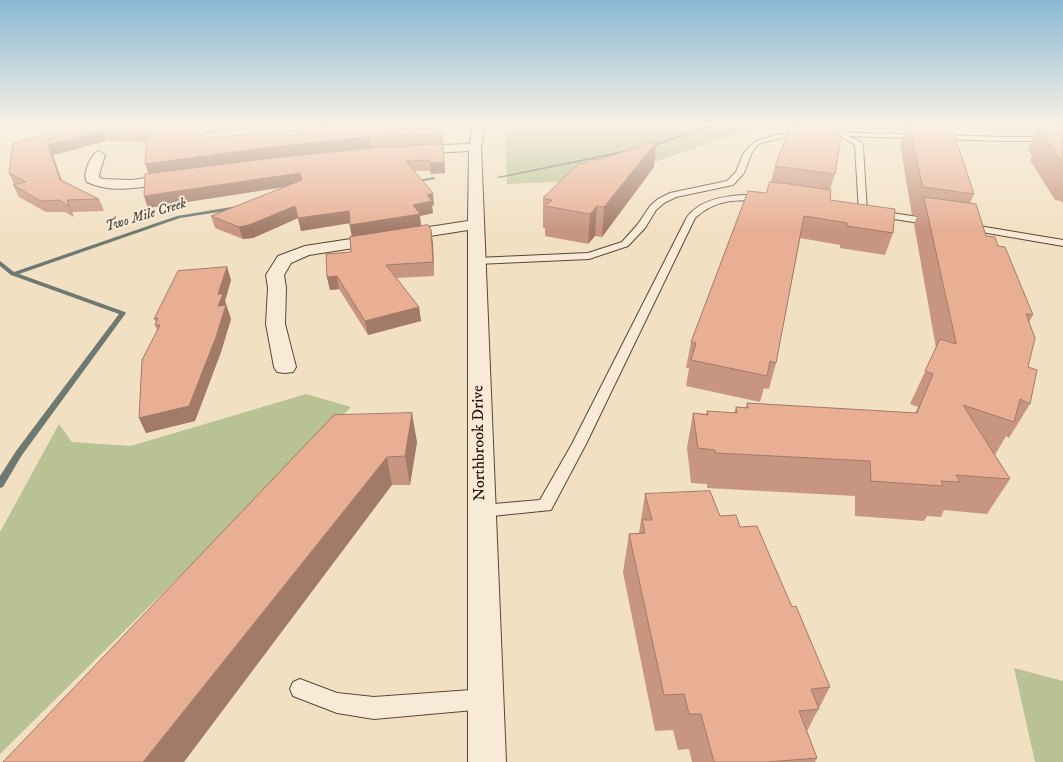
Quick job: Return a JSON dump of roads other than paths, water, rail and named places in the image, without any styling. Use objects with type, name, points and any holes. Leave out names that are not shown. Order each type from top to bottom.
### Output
[{"type":"street","points":[[97,160],[92,179],[102,183],[133,183],[190,176]]},
{"type":"street","name":"Northbrook Drive","points":[[477,160],[476,224],[487,762]]},
{"type":"street","points":[[285,367],[274,316],[278,288],[275,275],[284,260],[305,250],[476,224]]},
{"type":"lane","points":[[477,261],[540,260],[589,256],[625,244],[642,226],[653,208],[661,201],[673,195],[721,185],[734,180],[743,167],[746,160]]},
{"type":"lane","points":[[859,160],[858,212],[950,224],[1063,242]]},
{"type":"lane","points":[[482,511],[545,506],[580,444],[691,217],[708,203],[725,198],[748,197],[778,200]]},
{"type":"lane","points":[[300,689],[337,703],[374,708],[486,699]]},
{"type":"waterway","points":[[499,177],[585,160]]},
{"type":"waterway","name":"Two Mile Creek","points":[[412,182],[433,178]]},
{"type":"waterway","name":"Two Mile Creek","points":[[13,274],[179,217],[237,208]]},
{"type":"waterway","name":"Two Mile Creek","points":[[0,263],[13,274]]},
{"type":"waterway","name":"Two Mile Creek","points":[[0,484],[19,453],[123,313],[13,274]]}]
